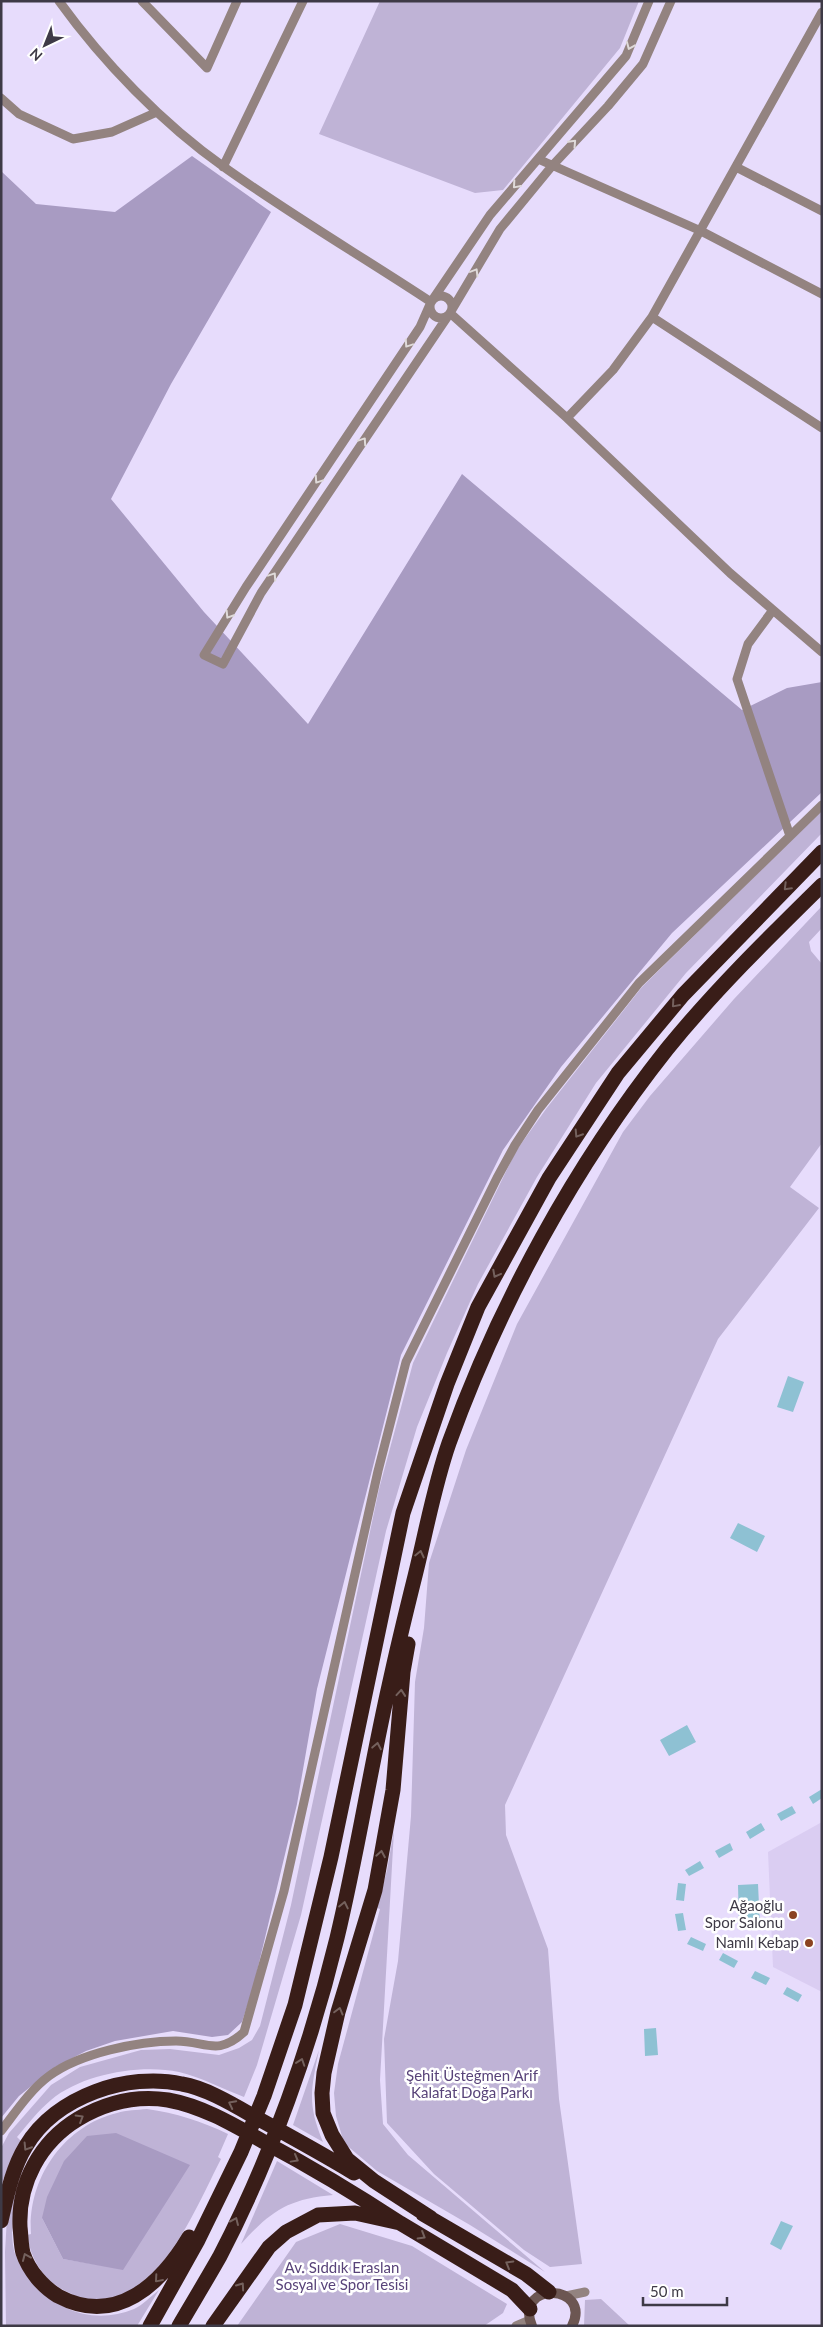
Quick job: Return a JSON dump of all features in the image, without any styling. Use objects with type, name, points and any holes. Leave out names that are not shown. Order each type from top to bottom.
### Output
[{"type":"highway","points":[[150,2326],[198,2240],[241,2152],[264,2096],[295,2005],[331,1856],[403,1513],[446,1384],[478,1307],[549,1178],[618,1073],[683,995],[822,852]]},
{"type":"highway","points":[[180,2326],[220,2254],[261,2164],[284,2108],[312,2026],[336,1941],[388,1686],[430,1509],[449,1445],[493,1334],[555,1215],[621,1111],[667,1050],[713,996],[822,885]]},
{"type":"highway","points":[[414,1578],[412,1620],[403,1672],[393,1790],[375,1890],[338,2012],[324,2072],[322,2093],[323,2113],[332,2135],[347,2159],[374,2181],[430,2218]]},
{"type":"highway","points":[[1,2221],[15,2169],[27,2144],[52,2116],[81,2097],[127,2082],[153,2081],[183,2084],[229,2102],[316,2151],[526,2274],[549,2292]]},
{"type":"highway","points":[[226,2182],[176,2258],[157,2280],[137,2297],[118,2305],[98,2308],[80,2306],[67,2301],[43,2285],[23,2253],[20,2218],[24,2187],[36,2159],[51,2140],[68,2125],[89,2112],[115,2102],[144,2098],[168,2100],[197,2109],[229,2123],[349,2188],[400,2223],[512,2290],[530,2318]]},
{"type":"highway","points":[[213,2326],[269,2247],[294,2228],[318,2215],[355,2213],[400,2223]]},
{"type":"main road","points":[[530,2318],[536,2298],[549,2292],[566,2296],[574,2308],[574,2323]]},
{"type":"street","points":[[59,1],[85,38],[157,112],[223,167],[432,302]]},
{"type":"street","points":[[142,1],[207,68],[237,1]]},
{"type":"street","points":[[223,167],[303,1]]},
{"type":"street","points":[[649,1],[626,56],[490,215],[432,302],[420,327],[246,587],[204,655],[223,664],[261,593],[450,314],[500,229],[552,166],[608,106],[643,64],[671,1]]},
{"type":"street","points":[[567,418],[613,370],[652,317],[822,12]]},
{"type":"street","points":[[1,98],[19,114],[73,139],[112,132],[157,112]]},
{"type":"street","points":[[538,159],[701,231],[822,294]]},
{"type":"street","points":[[736,167],[822,211]]},
{"type":"street","points":[[439,296],[448,299],[452,308],[450,314],[440,318],[434,315],[430,309],[432,302],[439,296]]},
{"type":"street","points":[[450,314],[567,418],[730,573],[822,652]]},
{"type":"street","points":[[652,317],[822,428]]},
{"type":"street","points":[[773,610],[748,644],[737,679],[790,836]]},
{"type":"street","points":[[1,2131],[21,2105],[49,2076],[84,2058],[148,2043],[178,2041],[226,2046],[244,2032],[284,1891],[378,1471],[406,1362],[497,1178],[515,1145],[538,1110],[639,983],[822,805]]},
{"type":"street","points":[[566,2296],[585,2292]]},
{"type":"street","points":[[516,2326],[530,2318]]},
{"type":"shaded area","points":[[192,156],[271,212],[171,384],[111,499],[204,612],[308,724],[462,474],[742,710],[787,688],[822,682],[822,792],[672,933],[561,1067],[503,1150],[401,1355],[317,1689],[297,1804],[253,1988],[242,2022],[228,2035],[212,2037],[173,2031],[115,2041],[86,2051],[55,2067],[19,2096],[1,2118],[1,171],[36,204],[115,212]]},
{"type":"shaded area","points":[[822,1822],[822,1992],[773,1967],[768,1852]]},
{"type":"shaded area","points":[[116,2133],[190,2165],[123,2270],[63,2259],[42,2218],[47,2197],[64,2161],[87,2136]]},
{"type":"green space","points":[[380,1],[639,1],[620,48],[503,190],[475,193],[319,134]]},
{"type":"green space","points":[[822,810],[822,833],[686,973],[596,1083],[537,1177],[478,1284],[447,1353],[417,1427],[386,1531],[301,1915],[257,2065],[244,2097],[195,2077],[164,2070],[130,2070],[95,2078],[64,2091],[51,2100],[33,2118],[17,2137],[21,2141],[1,2184],[1,2148],[9,2133],[51,2085],[80,2067],[141,2050],[170,2049],[219,2055],[239,2048],[252,2040],[260,2026],[291,1905],[379,1489],[413,1363],[516,1151],[546,1109],[642,987]]},
{"type":"green space","name":"Şehit Üsteğmen Arif Kalafat Doğa Parkı","points":[[822,906],[822,928],[809,942],[811,951],[822,964],[822,1143],[790,1187],[819,1208],[718,1339],[505,1805],[506,1835],[548,1949],[559,2099],[582,2264],[550,2267],[524,2250],[434,2174],[387,2123],[384,2039],[398,1961],[411,1816],[415,1682],[424,1628],[429,1563],[466,1450],[517,1324],[623,1132],[650,1096],[734,999]]},
{"type":"green space","points":[[394,1830],[380,2080],[383,2124],[408,2155],[545,2272],[470,2225],[377,2171],[344,2143],[336,2116],[334,2093],[338,2064],[380,1909],[377,1908],[387,1870]]},
{"type":"green space","points":[[319,2050],[312,2096],[314,2117],[323,2142],[293,2125]]},
{"type":"green space","points":[[147,2109],[188,2118],[228,2134],[218,2157],[221,2159],[186,2228],[153,2273],[134,2289],[112,2299],[83,2299],[61,2289],[46,2277],[32,2254],[27,2235],[31,2234],[31,2214],[35,2194],[42,2175],[52,2158],[80,2130],[98,2120],[117,2113]],"holes":[[[42,2218],[123,2269],[63,2259]]]},
{"type":"green space","points":[[277,2161],[333,2195],[304,2200],[281,2209],[271,2215],[241,2244]]},
{"type":"green space","points":[[16,2192],[12,2223],[13,2247],[15,2254],[32,2281],[56,2303],[70,2310],[101,2316],[118,2314],[134,2309],[159,2290],[137,2326],[6,2326],[5,2252],[7,2217]]},
{"type":"green space","name":"Av. Sıddık Eraslan Sosyal ve Spor Tesisi","points":[[340,2224],[412,2246],[507,2304],[503,2313],[484,2326],[237,2326],[296,2242]]},
{"type":"green space","points":[[601,2299],[630,2326],[584,2326],[585,2300]]},
{"type":"water","points":[[788,1376],[804,1382],[793,1412],[777,1407]]},
{"type":"water","points":[[738,1523],[765,1536],[757,1552],[730,1538]]},
{"type":"water","points":[[687,1725],[696,1742],[669,1756],[660,1740]]},
{"type":"water","points":[[822,1789],[822,1798],[813,1804],[809,1797]]},
{"type":"water","points":[[792,1806],[796,1813],[781,1821],[777,1814]]},
{"type":"water","points":[[761,1823],[765,1830],[750,1839],[746,1832]]},
{"type":"water","points":[[730,1843],[733,1850],[719,1858],[715,1851]]},
{"type":"water","points":[[700,1861],[704,1868],[689,1876],[685,1870]]},
{"type":"water","points":[[678,1883],[686,1884],[684,1901],[676,1900]]},
{"type":"water","points":[[758,1884],[760,1926],[739,1927],[738,1885]]},
{"type":"water","points":[[683,1913],[686,1930],[678,1931],[675,1914]]},
{"type":"water","points":[[691,1937],[706,1944],[703,1951],[687,1944]]},
{"type":"water","points":[[723,1953],[738,1961],[734,1968],[719,1960]]},
{"type":"water","points":[[755,1971],[770,1978],[766,1985],[751,1978]]},
{"type":"water","points":[[787,1987],[802,1995],[798,2002],[783,1994]]},
{"type":"water","points":[[656,2028],[658,2055],[645,2056],[644,2029]]},
{"type":"water","points":[[781,2221],[793,2226],[781,2250],[770,2244]]},
{"type":"place","name":"Ağaoğlu Spor Salonu","points":[[793,1915]]},
{"type":"place","name":"Namlı Kebap","points":[[809,1943]]}]
